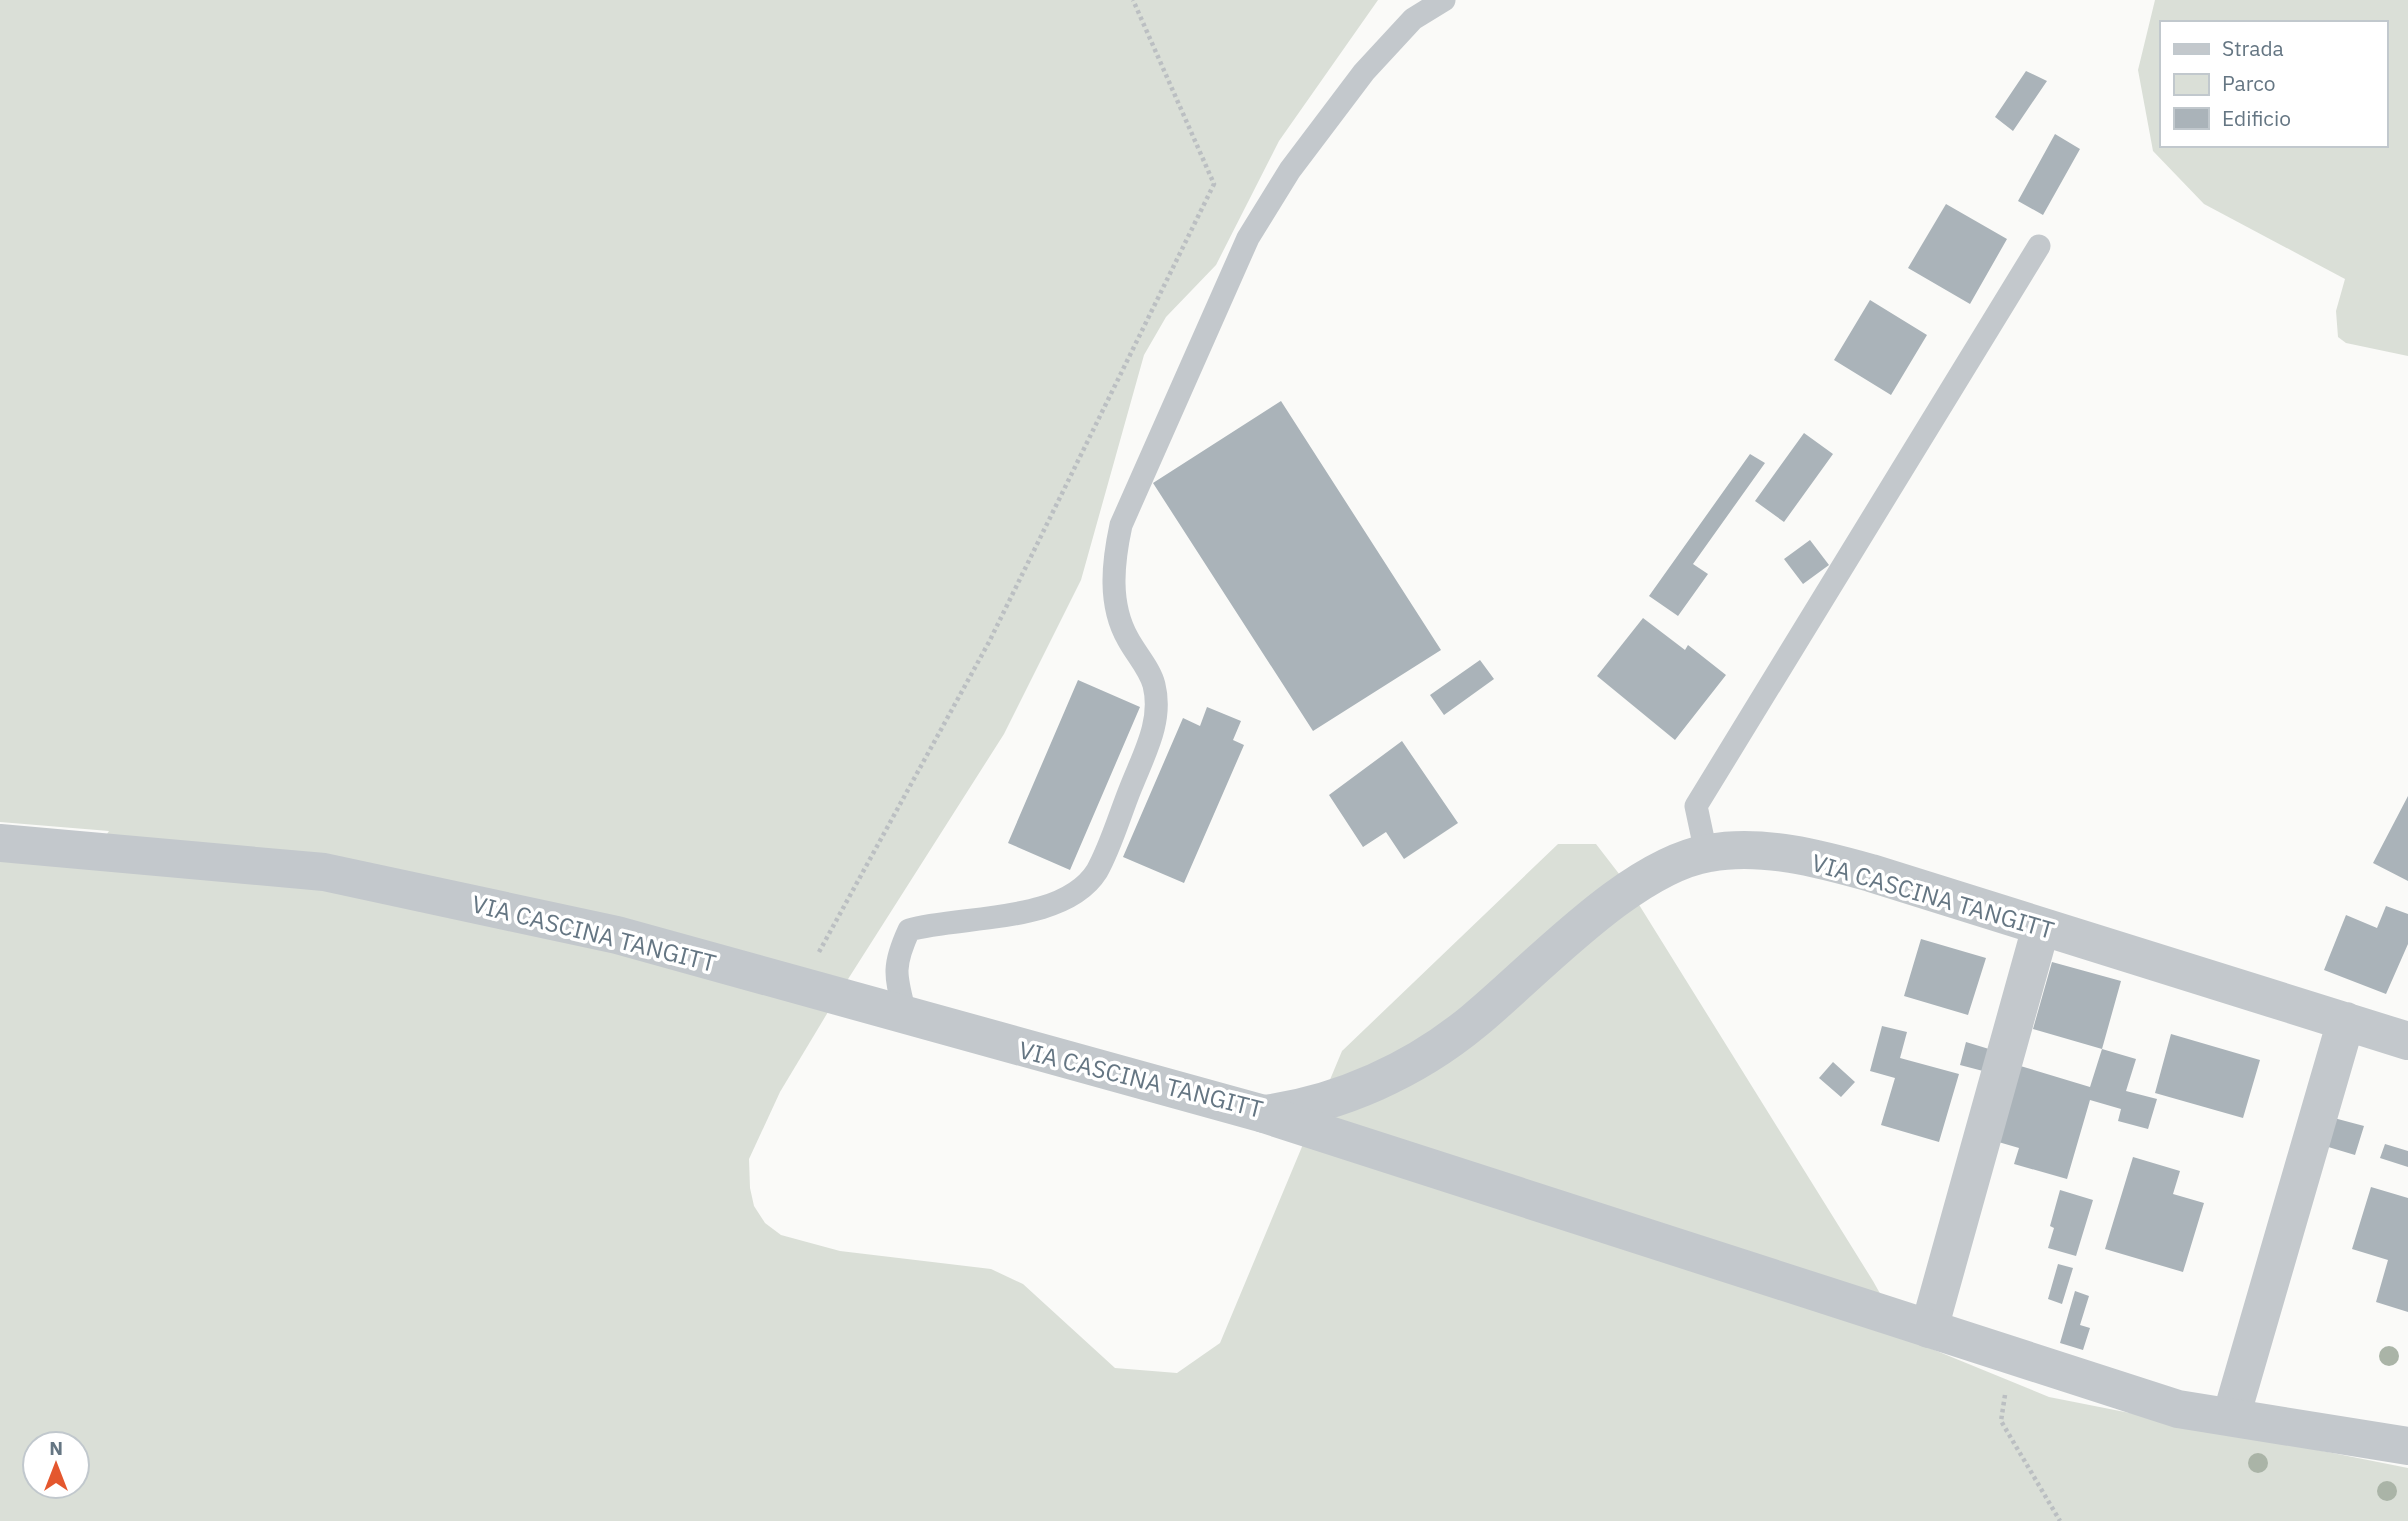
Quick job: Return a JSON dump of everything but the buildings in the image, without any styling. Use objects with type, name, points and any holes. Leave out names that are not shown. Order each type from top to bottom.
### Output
[{"type":"street","name":"VIA CASCINA TANGITT","points":[[0,843],[324,872],[617,935],[1264,1114],[1306,1109],[1407,1067],[1472,1023],[1614,900],[1665,870],[1706,853],[1773,853],[1842,865],[2346,1021],[2407,1037]]},
{"type":"street","points":[[1929,1329],[2041,927]]},
{"type":"street","points":[[2231,1418],[2346,1021]]},
{"type":"street","points":[[1264,1114],[2178,1409],[2408,1446]]},
{"type":"lane","points":[[906,1017],[896,978],[896,958],[909,930],[933,923],[1024,912],[1070,895],[1096,872],[1150,740],[1158,705],[1153,681],[1126,636],[1115,602],[1114,559],[1121,525],[1248,239],[1283,181],[1364,72],[1413,19],[1444,0]]},
{"type":"lane","points":[[1706,853],[1696,806],[2039,246]]},
{"type":"path","points":[[800,986],[989,642],[1214,184],[1133,0]]},
{"type":"path","points":[[2012,1356],[2001,1421],[2060,1521]]},
{"type":"green space","points":[[0,0],[1378,0],[1279,141],[1216,265],[1166,317],[1144,355],[1081,580],[1004,734],[843,987],[780,1092],[749,1159],[754,1206],[765,1223],[781,1235],[840,1251],[991,1269],[1023,1284],[1115,1368],[1177,1373],[1220,1343],[1342,1051],[1558,844],[1596,844],[1623,879],[1873,1281],[1905,1338],[2049,1397],[2408,1468],[2408,1521],[0,1521],[0,861],[85,866],[109,831],[0,822]]},
{"type":"green space","points":[[2155,0],[2408,0],[2408,356],[2346,343],[2338,337],[2336,311],[2345,279],[2204,204],[2153,151],[2138,70]]}]
